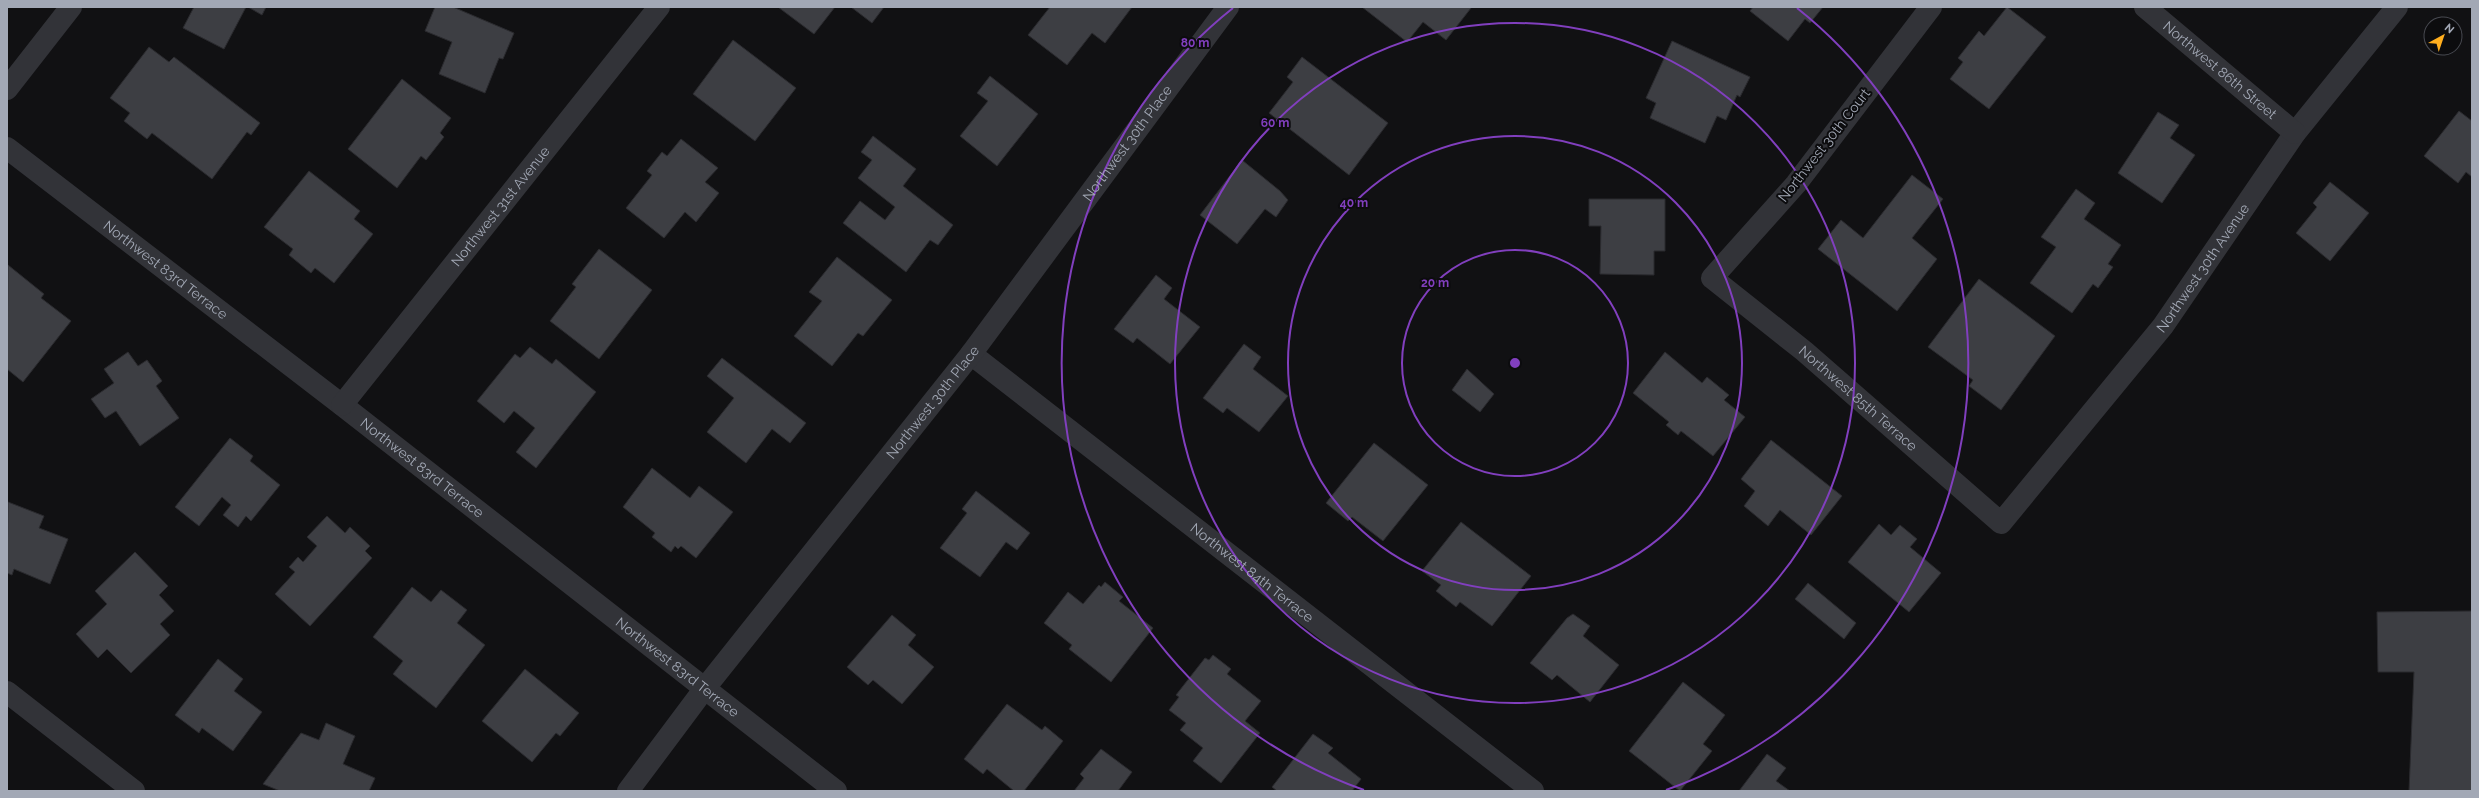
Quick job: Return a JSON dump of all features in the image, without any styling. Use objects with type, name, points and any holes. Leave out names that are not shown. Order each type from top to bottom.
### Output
[{"type":"street","points":[[7,89],[71,7]]},
{"type":"street","name":"Northwest 31st Avenue","points":[[342,404],[659,7]]},
{"type":"street","name":"Northwest 30th Place","points":[[628,791],[704,688],[971,354],[1228,7]]},
{"type":"street","name":"Northwest 30th Court","points":[[1712,278],[1796,184],[1931,7]]},
{"type":"street","name":"Northwest 86th Street","points":[[2144,7],[2295,133]]},
{"type":"street","name":"Northwest 30th Avenue","points":[[2001,523],[2163,326],[2295,133],[2397,7]]},
{"type":"street","name":"Northwest 83rd Terrace","points":[[7,148],[342,404],[836,791]]},
{"type":"street","name":"Northwest 85th Terrace","points":[[1712,278],[1804,351],[2001,523]]},
{"type":"street","name":"Northwest 84th Terrace","points":[[971,354],[1533,791]]},
{"type":"street","points":[[7,692],[134,791]]},
{"type":"building","points":[[194,7],[246,7],[224,49],[183,28]]},
{"type":"building","points":[[248,7],[266,7],[262,15]]},
{"type":"building","points":[[435,7],[453,7],[514,33],[503,59],[499,58],[485,93],[439,74],[452,42],[425,31]]},
{"type":"building","points":[[778,7],[835,7],[814,34]]},
{"type":"building","points":[[851,7],[884,7],[872,23]]},
{"type":"building","points":[[1050,7],[1132,7],[1105,43],[1092,33],[1067,65],[1028,35]]},
{"type":"building","points":[[1362,7],[1471,8],[1446,40],[1423,22],[1407,42]]},
{"type":"building","points":[[1753,7],[1823,7],[1810,23],[1805,19],[1788,41],[1750,11]]},
{"type":"building","points":[[2007,7],[2046,37],[1989,109],[1950,79],[1963,62],[1958,58],[1979,31],[1984,36]]},
{"type":"building","points":[[733,40],[796,88],[755,141],[693,94]]},
{"type":"building","points":[[1672,41],[1750,77],[1740,97],[1737,95],[1726,120],[1717,116],[1705,143],[1650,118],[1656,103],[1646,98]]},
{"type":"building","points":[[149,47],[169,62],[174,57],[260,123],[251,135],[247,132],[212,179],[152,133],[147,139],[124,121],[130,113],[110,98]]},
{"type":"building","points":[[1302,57],[1388,123],[1349,175],[1269,113],[1293,82],[1287,77]]},
{"type":"building","points":[[990,76],[1038,114],[997,166],[960,136],[988,101],[977,93]]},
{"type":"building","points":[[402,79],[451,118],[440,133],[444,137],[426,160],[421,156],[397,188],[348,149]]},
{"type":"building","points":[[2459,111],[2472,121],[2472,177],[2466,172],[2458,183],[2424,156]]},
{"type":"building","points":[[2158,112],[2179,125],[2170,138],[2195,155],[2162,203],[2118,173]]},
{"type":"building","points":[[873,136],[916,169],[903,186],[953,225],[938,245],[930,240],[906,272],[843,223],[860,201],[885,220],[895,207],[858,178],[872,160],[861,152]]},
{"type":"building","points":[[681,139],[718,168],[705,182],[719,193],[696,222],[685,212],[664,238],[626,208],[652,175],[647,171],[662,152],[667,156]]},
{"type":"building","points":[[1242,160],[1280,191],[1288,200],[1276,217],[1265,209],[1237,244],[1200,215]]},
{"type":"building","points":[[309,171],[360,211],[354,219],[373,234],[334,283],[315,268],[311,273],[289,255],[293,249],[264,227]]},
{"type":"building","points":[[1912,175],[1943,199],[1912,238],[1937,259],[1897,311],[1818,249],[1841,220],[1863,238]]},
{"type":"building","points":[[2330,182],[2369,213],[2330,261],[2296,233],[2317,207],[2313,203]]},
{"type":"building","points":[[2076,189],[2095,203],[2084,219],[2121,245],[2108,264],[2113,267],[2098,288],[2093,284],[2072,313],[2030,283],[2056,247],[2041,237]]},
{"type":"building","points":[[1589,199],[1665,199],[1665,251],[1654,251],[1654,275],[1600,274],[1601,226],[1589,226]]},
{"type":"building","points":[[599,249],[652,290],[599,359],[550,321],[576,287],[572,284]]},
{"type":"building","points":[[837,257],[892,300],[863,336],[858,333],[832,366],[794,336],[822,301],[809,292]]},
{"type":"building","points":[[8,265],[44,294],[41,298],[71,321],[23,382],[7,369]]},
{"type":"building","points":[[1156,275],[1172,288],[1164,299],[1200,327],[1170,364],[1137,338],[1133,343],[1114,329]]},
{"type":"building","points":[[1979,279],[2055,336],[2001,410],[1969,386],[1973,380],[1928,347]]},
{"type":"building","points":[[1244,344],[1261,357],[1253,369],[1288,396],[1259,432],[1227,408],[1223,413],[1203,398]]},
{"type":"building","points":[[530,347],[552,364],[556,359],[596,392],[536,468],[516,452],[535,428],[514,411],[504,423],[477,401],[515,354],[520,358]]},
{"type":"building","points":[[128,352],[138,366],[147,360],[162,381],[156,386],[179,418],[140,446],[116,411],[105,418],[91,399],[114,383],[104,369]]},
{"type":"building","points":[[1665,352],[1702,383],[1707,377],[1729,395],[1724,400],[1745,417],[1713,456],[1681,431],[1678,435],[1666,425],[1669,422],[1633,393]]},
{"type":"building","points":[[722,358],[806,423],[790,443],[772,429],[746,463],[707,432],[734,398],[707,376]]},
{"type":"building","points":[[1467,369],[1494,394],[1480,412],[1452,390]]},
{"type":"building","points":[[230,438],[253,456],[250,461],[280,485],[251,521],[246,516],[238,527],[223,515],[231,505],[222,497],[199,526],[175,507]]},
{"type":"building","points":[[1771,440],[1842,496],[1811,535],[1780,510],[1768,526],[1744,506],[1755,491],[1741,479]]},
{"type":"building","points":[[1374,443],[1428,485],[1383,541],[1352,517],[1348,521],[1326,503]]},
{"type":"building","points":[[652,468],[690,498],[699,486],[733,512],[696,558],[681,546],[678,549],[675,546],[671,552],[652,537],[655,533],[623,507]]},
{"type":"building","points":[[976,491],[1030,533],[1017,550],[1006,542],[980,577],[940,548],[967,513],[962,509]]},
{"type":"building","points":[[8,502],[44,516],[39,528],[68,539],[50,584],[14,569],[12,575],[7,573]]},
{"type":"building","points":[[327,516],[345,533],[350,527],[370,546],[365,551],[372,558],[310,626],[275,594],[295,572],[289,567],[298,557],[303,562],[317,546],[307,537]]},
{"type":"building","points":[[1461,522],[1531,576],[1492,626],[1460,602],[1456,607],[1436,591],[1441,585],[1422,571]]},
{"type":"building","points":[[1879,524],[1891,535],[1900,525],[1917,539],[1910,547],[1941,573],[1909,612],[1848,562]]},
{"type":"building","points":[[135,552],[168,586],[159,595],[174,611],[160,624],[170,635],[131,673],[107,649],[98,658],[76,634],[107,604],[95,591]]},
{"type":"building","points":[[1105,582],[1123,597],[1119,601],[1153,628],[1111,682],[1069,649],[1072,645],[1044,623],[1068,592],[1083,604],[1099,585],[1101,587]]},
{"type":"building","points":[[1808,583],[1856,623],[1844,639],[1795,599]]},
{"type":"building","points":[[412,587],[431,602],[441,590],[467,610],[457,623],[485,645],[436,708],[393,674],[403,661],[373,637]]},
{"type":"building","points":[[2472,611],[2472,791],[2409,791],[2414,672],[2378,672],[2377,612]]},
{"type":"building","points":[[1573,614],[1590,626],[1583,636],[1619,665],[1590,702],[1557,675],[1552,680],[1530,663],[1567,618]]},
{"type":"building","points":[[892,615],[916,635],[908,645],[934,667],[902,704],[873,680],[868,685],[847,667]]},
{"type":"building","points":[[1213,655],[1231,669],[1227,674],[1261,701],[1245,721],[1260,733],[1221,783],[1193,761],[1203,748],[1180,730],[1186,723],[1169,710],[1179,697],[1176,695],[1205,658],[1209,660]]},
{"type":"building","points":[[218,659],[243,679],[234,691],[262,712],[233,751],[202,728],[199,733],[175,715]]},
{"type":"building","points":[[525,669],[579,713],[560,736],[556,733],[532,762],[482,721]]},
{"type":"building","points":[[1683,682],[1725,715],[1703,744],[1712,751],[1680,791],[1629,751]]},
{"type":"building","points":[[1007,704],[1042,730],[1045,726],[1063,741],[1024,791],[1014,791],[987,769],[983,774],[964,759]]},
{"type":"building","points":[[326,723],[355,736],[343,764],[375,778],[369,791],[280,791],[263,784],[301,733],[319,740]]},
{"type":"building","points":[[1313,734],[1333,748],[1328,753],[1361,779],[1352,791],[1277,791],[1272,787]]},
{"type":"building","points":[[1101,749],[1132,772],[1118,791],[1074,791],[1084,778],[1080,774]]},
{"type":"building","points":[[1767,754],[1786,768],[1776,781],[1790,791],[1739,791]]}]
